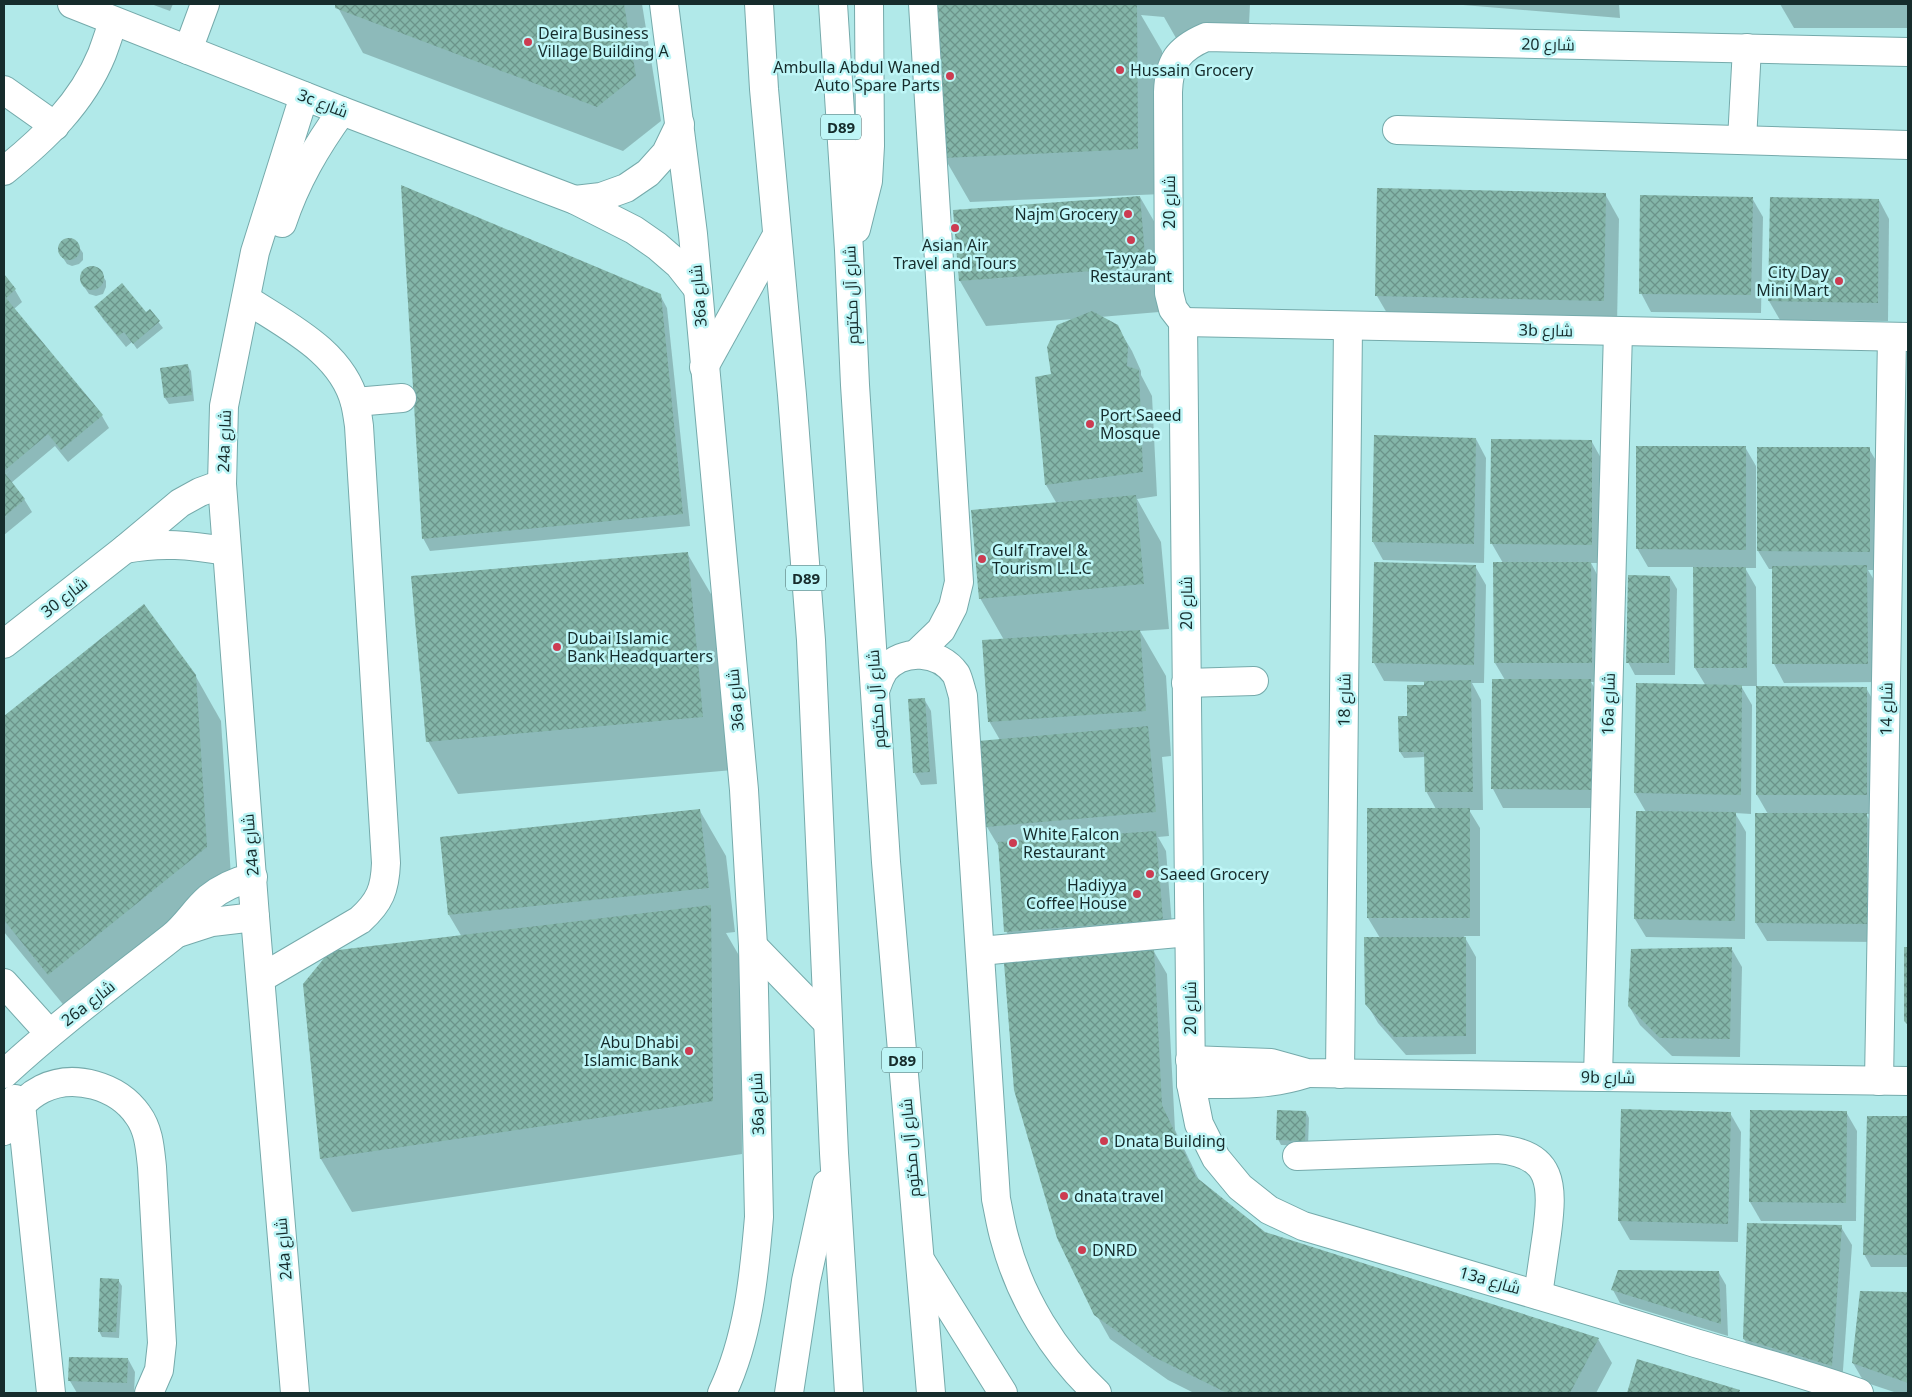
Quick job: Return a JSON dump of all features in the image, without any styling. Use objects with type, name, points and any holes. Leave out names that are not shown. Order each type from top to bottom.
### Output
[{"type":"street","name":"3c شارع","points":[[72,4],[342,111],[575,200],[634,230],[657,246],[679,265],[698,288]]},
{"type":"street","points":[[188,50],[204,4]]},
{"type":"street","name":"36a شارع","points":[[664,4],[680,124],[698,288],[744,790],[753,946],[759,1217],[755,1266],[747,1314],[734,1368],[722,1393]]},
{"type":"street","points":[[744,4],[764,88]]},
{"type":"street","name":"D89","points":[[759,4],[764,88],[811,640],[834,1153],[849,1393]]},
{"type":"street","name":"شارع آل مكتوم","points":[[833,4],[849,250],[855,385],[886,862],[931,1393]]},
{"type":"street","points":[[849,250],[860,216],[868,172],[870,146],[869,4]]},
{"type":"street","points":[[916,654],[941,630],[953,607],[959,582],[923,4]]},
{"type":"street","points":[[4,171],[55,126],[81,93],[102,55],[113,21]]},
{"type":"street","name":"شارع 20","points":[[1190,1072],[1184,322],[1173,309],[1169,293],[1168,74],[1177,57],[1190,44],[1206,37],[1225,36],[1908,52]]},
{"type":"street","points":[[1742,140],[1747,48]]},
{"type":"street","points":[[4,90],[55,126]]},
{"type":"street","name":"24a شارع","points":[[295,1393],[255,917],[222,484],[224,406],[254,252],[304,96]]},
{"type":"street","name":"24a شارع","points":[[246,299],[269,259],[294,189],[303,171],[321,140],[342,111]]},
{"type":"street","name":"3c شارع","points":[[575,200],[601,197],[618,191],[626,188],[648,173],[666,153],[680,124]]},
{"type":"street","points":[[1396,130],[1908,145]]},
{"type":"street","points":[[704,367],[777,235]]},
{"type":"street","points":[[246,299],[314,344],[332,360],[345,380],[355,402],[362,466],[385,834],[386,880],[381,895],[372,909],[360,920],[260,978]]},
{"type":"street","name":"3b شارع","points":[[1184,322],[1900,337]]},
{"type":"street","name":"شارع 18","points":[[1340,1074],[1348,326]]},
{"type":"street","name":"16a شارع","points":[[1598,1077],[1618,331]]},
{"type":"street","name":"شارع 14","points":[[1879,1081],[1900,337]]},
{"type":"street","points":[[355,402],[402,398]]},
{"type":"street","name":"شارع 30","points":[[4,644],[125,549],[180,503],[200,492],[222,484]]},
{"type":"street","points":[[125,549],[167,544],[189,544],[226,551]]},
{"type":"street","points":[[876,688],[884,671],[898,659],[916,654],[938,658],[944,663],[956,674],[963,696],[996,1199],[1005,1241],[1019,1281],[1038,1319],[1062,1355],[1097,1393]]},
{"type":"street","points":[[1186,683],[1254,681]]},
{"type":"street","name":"26a شارع","points":[[4,1074],[49,1033],[175,935],[208,899],[237,881],[253,877]]},
{"type":"street","name":"26a شارع","points":[[175,935],[212,922],[255,917]]},
{"type":"street","points":[[980,951],[1189,932]]},
{"type":"street","points":[[753,946],[828,1023]]},
{"type":"street","points":[[4,983],[49,1033]]},
{"type":"street","name":"9b شارع","points":[[1190,1072],[1262,1083],[1289,1079],[1307,1073],[1908,1081]]},
{"type":"street","name":"13a شارع","points":[[1190,1072],[1199,1124],[1216,1158],[1240,1187],[1269,1210],[1303,1226],[1538,1294],[1722,1351],[1787,1369],[1859,1393]]},
{"type":"street","points":[[12,1096],[68,1082],[95,1084],[120,1096],[139,1115],[149,1140],[152,1167],[162,1343],[159,1370],[149,1393]]},
{"type":"street","points":[[4,1131],[9,1119],[12,1096]]},
{"type":"street","points":[[12,1096],[51,1393]]},
{"type":"street","points":[[1297,1156],[1497,1149],[1515,1150],[1532,1158],[1544,1172],[1550,1189],[1550,1207],[1538,1294]]},
{"type":"street","points":[[789,1393],[806,1281],[834,1153]]},
{"type":"street","points":[[919,1258],[1004,1393]]},
{"type":"building","name":"Deira Business Village Building A","points":[[335,4],[624,4],[636,76],[597,107],[335,8]]},
{"type":"building","points":[[932,4],[1137,5],[1138,149],[943,158]]},
{"type":"building","points":[[401,185],[661,294],[683,514],[422,539]]},
{"type":"building","points":[[1377,188],[1606,193],[1604,301],[1375,296]]},
{"type":"building","points":[[1640,195],[1753,197],[1751,295],[1639,294]]},
{"type":"building","points":[[1140,196],[1146,267],[959,281],[953,210]]},
{"type":"building","points":[[1770,197],[1879,199],[1878,303],[1768,301]]},
{"type":"building","points":[[65,238],[73,238],[80,245],[80,253],[73,260],[65,260],[58,253],[58,245]]},
{"type":"building","points":[[92,266],[101,269],[104,278],[101,287],[92,290],[83,287],[80,278],[83,269]]},
{"type":"building","points":[[4,274],[16,289],[6,298],[103,415],[61,450],[48,434],[4,471]]},
{"type":"building","points":[[122,283],[146,312],[150,309],[160,321],[133,344],[124,332],[118,336],[94,307]]},
{"type":"building","name":"Port Saeed Mosque","points":[[1092,311],[1118,325],[1128,346],[1127,366],[1139,370],[1143,472],[1045,485],[1035,377],[1051,374],[1047,347],[1057,325]]},
{"type":"building","points":[[188,364],[192,395],[164,398],[160,368]]},
{"type":"building","points":[[1374,435],[1476,438],[1474,544],[1372,542]]},
{"type":"building","points":[[1491,439],[1592,440],[1592,545],[1490,544]]},
{"type":"building","points":[[1636,446],[1746,446],[1746,550],[1636,549]]},
{"type":"building","points":[[1757,447],[1870,447],[1870,552],[1757,551]]},
{"type":"building","points":[[4,472],[25,499],[4,517]]},
{"type":"building","points":[[1136,495],[1144,584],[979,599],[971,510]]},
{"type":"building","name":"Dubai Islamic Bank Headquarters","points":[[688,552],[703,717],[426,742],[411,576]]},
{"type":"building","points":[[1374,562],[1476,565],[1474,665],[1372,663]]},
{"type":"building","points":[[1493,562],[1591,562],[1592,663],[1494,663]]},
{"type":"building","points":[[1867,565],[1868,664],[1772,664],[1772,566]]},
{"type":"building","points":[[1693,567],[1746,567],[1747,668],[1694,668]]},
{"type":"building","points":[[1628,575],[1670,576],[1669,663],[1626,663]]},
{"type":"building","points":[[144,604],[196,675],[207,847],[48,975],[4,920],[4,716]]},
{"type":"building","points":[[1140,630],[1146,711],[988,722],[982,640]]},
{"type":"building","points":[[1492,679],[1591,679],[1591,790],[1491,789]]},
{"type":"building","points":[[1471,680],[1473,792],[1425,792],[1424,752],[1399,752],[1398,716],[1407,716],[1407,685],[1424,685],[1424,681]]},
{"type":"building","points":[[1636,683],[1742,685],[1741,795],[1634,793]]},
{"type":"building","points":[[1756,686],[1867,687],[1867,795],[1756,795]]},
{"type":"building","points":[[925,698],[930,772],[913,773],[908,699]]},
{"type":"building","points":[[1148,726],[1156,812],[986,827],[978,741]]},
{"type":"building","points":[[1367,808],[1470,808],[1470,918],[1367,918]]},
{"type":"building","points":[[700,809],[709,888],[448,915],[440,837]]},
{"type":"building","points":[[1636,811],[1736,812],[1735,921],[1634,919]]},
{"type":"building","points":[[1755,813],[1867,813],[1867,924],[1755,923]]},
{"type":"building","points":[[1156,831],[1163,920],[1004,932],[998,842]]},
{"type":"building","points":[[711,905],[713,1101],[320,1159],[303,984],[330,951]]},
{"type":"building","points":[[1364,937],[1466,937],[1466,1036],[1394,1037],[1365,1004]]},
{"type":"building","points":[[1732,947],[1730,1039],[1660,1038],[1628,1006],[1631,949]]},
{"type":"building","points":[[1904,947],[1908,947],[1908,1025],[1904,1021]]},
{"type":"building","name":"Dnata Building","points":[[1154,949],[1162,1105],[1196,1177],[1265,1232],[1599,1338],[1570,1393],[1227,1393],[1152,1356],[1094,1315],[1057,1238],[1014,1090],[1004,963]]},
{"type":"building","points":[[1621,1109],[1731,1112],[1728,1224],[1618,1221]]},
{"type":"building","points":[[1277,1110],[1306,1111],[1305,1141],[1276,1140]]},
{"type":"building","points":[[1750,1110],[1847,1111],[1846,1203],[1749,1202]]},
{"type":"building","points":[[1867,1116],[1908,1116],[1908,1255],[1863,1255]]},
{"type":"building","points":[[1747,1223],[1842,1225],[1832,1366],[1743,1339]]},
{"type":"building","points":[[1618,1270],[1719,1271],[1721,1324],[1611,1290]]},
{"type":"building","points":[[100,1278],[119,1279],[116,1332],[98,1332]]},
{"type":"building","points":[[1860,1291],[1908,1292],[1908,1383],[1852,1363]]},
{"type":"building","points":[[69,1357],[128,1358],[127,1383],[68,1381]]},
{"type":"building","points":[[1637,1359],[1740,1390],[1739,1393],[1627,1393]]},
{"type":"place","name":"Deira Business Village Building A","points":[[528,42]]},
{"type":"place","name":"Hussain Grocery","points":[[1120,70]]},
{"type":"place","name":"Ambulla Abdul Waned Auto Spare Parts","points":[[950,76]]},
{"type":"place","name":"Najm Grocery","points":[[1128,214]]},
{"type":"place","name":"Asian Air Travel and Tours","points":[[955,228]]},
{"type":"place","name":"Tayyab Restaurant","points":[[1131,240]]},
{"type":"place","name":"City Day Mini Mart","points":[[1839,281]]},
{"type":"place","name":"Port Saeed Mosque","points":[[1090,424]]},
{"type":"place","name":"Gulf Travel & Tourism L.L.C","points":[[982,559]]},
{"type":"place","name":"Dubai Islamic Bank Headquarters","points":[[557,647]]},
{"type":"place","name":"White Falcon Restaurant","points":[[1013,843]]},
{"type":"place","name":"Saeed Grocery","points":[[1150,874]]},
{"type":"place","name":"Hadiyya Coffee House","points":[[1137,894]]},
{"type":"place","name":"Abu Dhabi Islamic Bank","points":[[689,1051]]},
{"type":"place","name":"Dnata Building","points":[[1104,1141]]},
{"type":"place","name":"dnata travel","points":[[1064,1196]]},
{"type":"place","name":"DNRD","points":[[1082,1250]]}]
